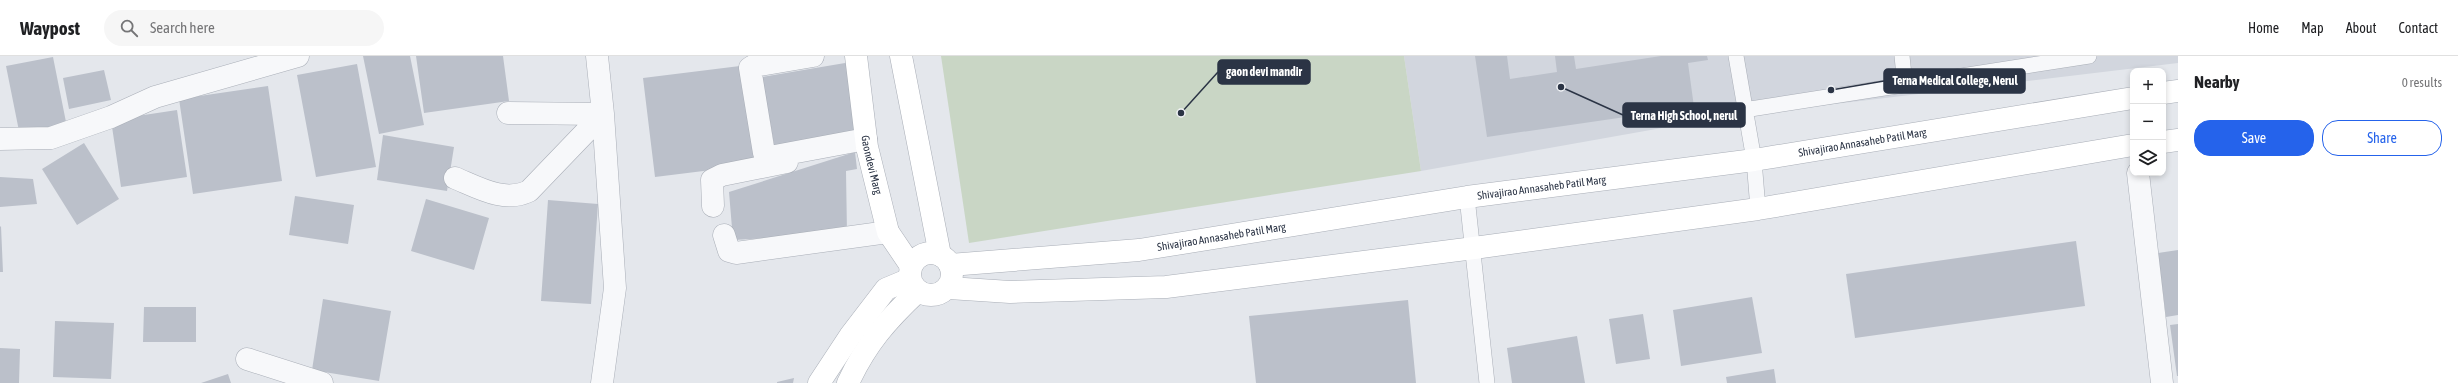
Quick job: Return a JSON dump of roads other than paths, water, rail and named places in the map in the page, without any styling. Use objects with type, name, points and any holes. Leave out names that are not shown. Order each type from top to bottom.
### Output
[{"type":"main road","name":"Gaondevi Marg","points":[[856,56],[866,143],[888,232],[913,279]]},
{"type":"main road","points":[[901,56],[945,260],[952,272],[949,288]]},
{"type":"main road","points":[[2166,93],[2178,91]]},
{"type":"main road","name":"Shivajirao Annasaheb Patil Marg","points":[[945,260],[1139,250],[1468,197],[1754,160],[2130,98]]},
{"type":"main road","points":[[2166,142],[2178,140]]},
{"type":"main road","points":[[913,279],[931,296],[949,288],[1010,292],[1166,286],[1474,248],[1758,209],[2130,146]]},
{"type":"main road","points":[[848,383],[861,355],[890,318],[913,279],[920,256],[933,253],[945,260]]},
{"type":"main road","points":[[819,383],[850,336],[886,289],[913,279]]},
{"type":"street","points":[[0,139],[51,138],[111,117],[155,97],[298,56]]},
{"type":"street","points":[[597,56],[603,114],[615,288],[602,383]]},
{"type":"street","points":[[813,56],[753,66],[750,68],[764,154],[767,156],[775,156],[866,143]]},
{"type":"street","points":[[508,113],[603,114]]},
{"type":"street","points":[[455,178],[504,197],[519,196],[529,191],[603,114]]},
{"type":"street","points":[[713,206],[712,180],[722,175],[866,143]]},
{"type":"street","points":[[2138,176],[2162,383]]},
{"type":"street","points":[[724,235],[729,252],[736,253],[888,232]]},
{"type":"street","points":[[247,359],[322,383]]},
{"type":"lane","points":[[1736,56],[1744,110],[1754,160],[1758,209]]},
{"type":"lane","points":[[1902,56],[1905,85]]},
{"type":"lane","points":[[1744,110],[1905,85],[2012,62],[2089,56]]},
{"type":"lane","points":[[1468,197],[1474,248],[1476,288],[1487,383]]},
{"type":"place","name":"Terna High School, nerul","points":[[1561,87]]},
{"type":"place","name":"Terna Medical College, Nerul","points":[[1831,90]]},
{"type":"place","name":"gaon devi mandir","points":[[1181,113]]}]
